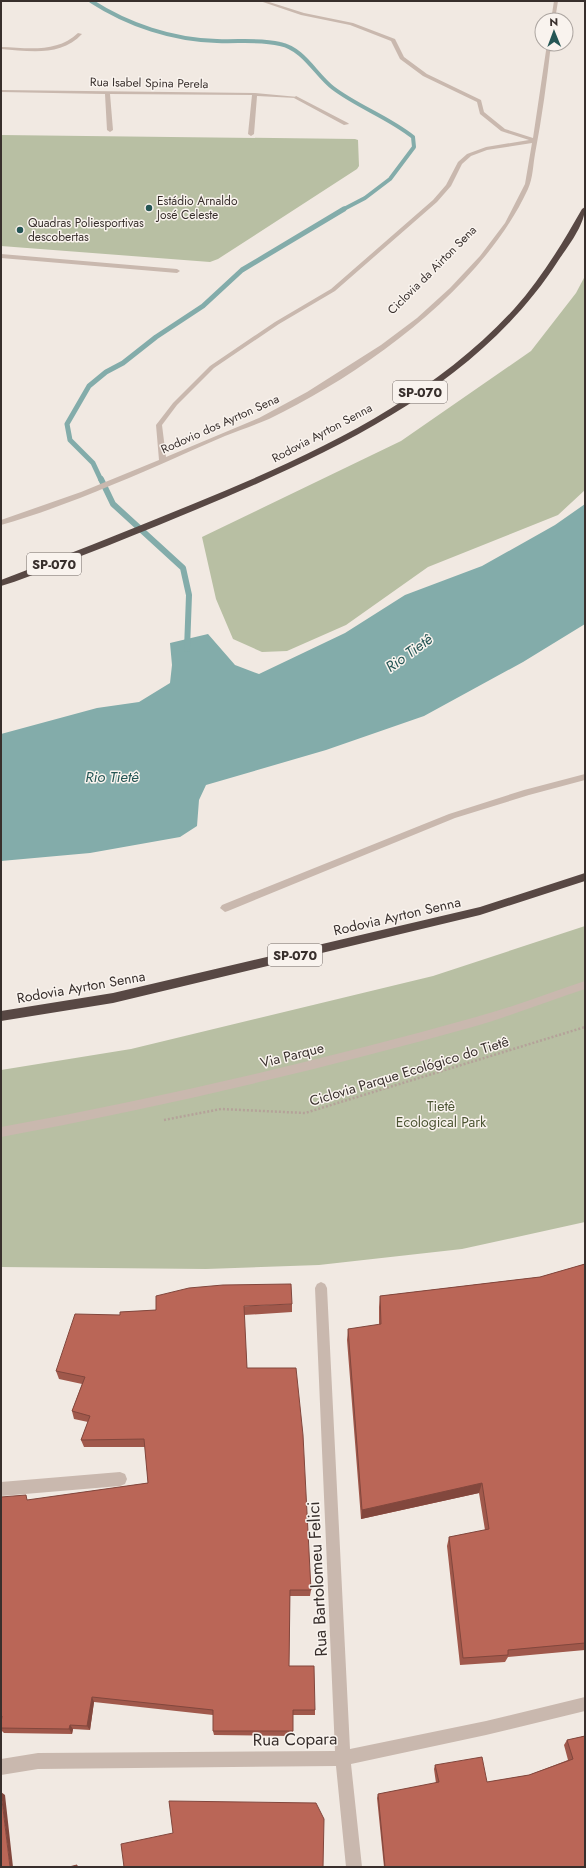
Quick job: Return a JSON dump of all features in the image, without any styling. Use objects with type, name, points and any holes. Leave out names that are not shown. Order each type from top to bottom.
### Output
[{"type":"highway","name":"Rodovia Ayrton Senna","points":[[1,583],[106,544],[280,471],[360,431],[422,390],[470,353],[515,312],[537,285],[567,242],[585,209]]},
{"type":"highway","name":"Rodovia Ayrton Senna","points":[[1,1016],[113,998],[480,912],[585,877]]},
{"type":"street","points":[[262,1],[303,14],[351,24],[393,40],[402,58],[425,75],[479,101],[482,113],[503,130],[535,141]]},
{"type":"street","points":[[554,12],[556,1]]},
{"type":"street","points":[[1,48],[58,48],[74,42],[80,34]]},
{"type":"street","name":"Rodovio dos Ayrton Sena","points":[[1,524],[61,503],[145,470],[274,414],[351,368],[436,304],[492,246],[507,225],[526,187],[535,141],[548,52]]},
{"type":"street","name":"Rua Isabel Spina Perela","points":[[1,91],[255,94],[296,97],[346,124]]},
{"type":"street","points":[[107,92],[110,130]]},
{"type":"street","points":[[251,134],[255,94]]},
{"type":"street","points":[[163,461],[159,425],[175,404],[212,367],[277,323],[333,290],[435,201],[448,186],[460,162],[469,155],[486,149],[535,141]]},
{"type":"street","points":[[1,256],[177,271]]},
{"type":"street","points":[[225,908],[452,816],[527,792],[585,777]]},
{"type":"street","name":"Via Parque","points":[[1,1132],[77,1118],[234,1084],[477,1022],[585,985]]},
{"type":"street","name":"Rua Bartolomeu Felici","points":[[321,1288],[343,1758],[354,1867]]},
{"type":"street","points":[[1,1489],[120,1479]]},
{"type":"street","name":"Rua Copara","points":[[1,1767],[38,1761],[343,1758],[486,1728],[585,1704]]},
{"type":"path","name":"Ciclovia Parque Ecológico do Tietê","points":[[160,1121],[221,1109],[305,1113],[585,1027]]},
{"type":"green space","name":"Estádio Arnaldo José Celeste","points":[[1,135],[355,139],[358,140],[359,166],[357,169],[218,259],[210,262],[1,246]]},
{"type":"green space","points":[[585,276],[585,490],[558,515],[428,567],[346,625],[287,651],[262,652],[233,639],[216,599],[202,537],[401,441],[531,351],[576,293]]},
{"type":"green space","name":"Tietê Ecological Park","points":[[585,926],[585,1222],[462,1249],[319,1265],[206,1269],[1,1267],[1,1070],[131,1049],[433,976]]},
{"type":"water","name":"Rio Tietê","points":[[585,504],[585,624],[523,662],[424,716],[326,750],[206,785],[199,800],[197,826],[180,837],[90,853],[1,861],[1,734],[97,708],[139,702],[170,683],[172,665],[170,643],[208,634],[235,665],[259,674],[345,633],[405,595],[482,566],[555,525]]},
{"type":"building","points":[[585,1264],[585,1643],[508,1650],[508,1655],[463,1658],[449,1537],[489,1529],[482,1483],[362,1510],[348,1329],[381,1324],[380,1296],[540,1277]]},
{"type":"building","points":[[291,1284],[292,1304],[244,1306],[247,1368],[296,1368],[303,1435],[311,1590],[290,1590],[289,1666],[314,1666],[315,1710],[293,1710],[293,1731],[213,1731],[213,1710],[92,1697],[87,1726],[70,1725],[69,1729],[1,1728],[1,1497],[26,1495],[27,1500],[148,1483],[144,1439],[81,1440],[90,1416],[72,1411],[85,1377],[56,1371],[75,1314],[120,1315],[120,1312],[156,1310],[156,1296],[189,1288],[223,1285]]},
{"type":"building","points":[[585,1736],[585,1867],[385,1867],[378,1794],[439,1782],[435,1765],[482,1757],[487,1782],[529,1775],[573,1759],[567,1740]]},
{"type":"building","points":[[1,1792],[10,1867],[1,1867]]},
{"type":"building","points":[[169,1801],[316,1803],[324,1819],[323,1867],[124,1867],[121,1844],[173,1833]]},
{"type":"waterway","points":[[91,1],[105,10],[151,30],[184,38],[200,40],[272,42],[288,47],[303,56],[333,88],[413,137],[414,147],[390,179],[365,198],[342,210]]},
{"type":"waterway","points":[[101,480],[93,463],[70,440],[67,424],[89,386],[106,372],[123,363],[156,337],[203,306],[242,270],[344,209]]},
{"type":"waterway","points":[[101,479],[113,504],[183,568],[189,595],[187,649]]},
{"type":"place","name":"Estádio Arnaldo José Celeste","points":[[149,208]]},
{"type":"place","name":"Quadras Poliesportivas descobertas","points":[[20,230]]}]
